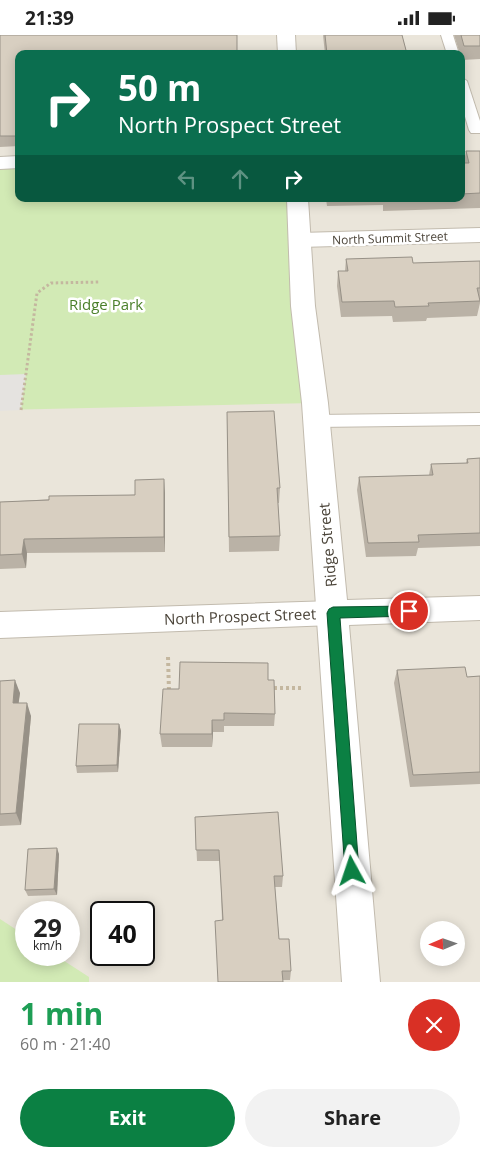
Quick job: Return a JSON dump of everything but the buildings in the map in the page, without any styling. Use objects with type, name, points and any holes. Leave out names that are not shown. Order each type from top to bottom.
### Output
[{"type":"street","points":[[286,35],[287,50]]},
{"type":"street","points":[[0,163],[15,163]]},
{"type":"street","name":"Ridge Street","points":[[297,202],[303,306],[316,421],[333,613],[362,982]]},
{"type":"street","name":"North Summit Street","points":[[300,240],[480,235]]},
{"type":"street","name":"North Prospect Street","points":[[0,625],[480,608]]},
{"type":"lane","points":[[447,35],[452,50]]},
{"type":"lane","points":[[465,93],[478,130],[465,130]]},
{"type":"lane","points":[[316,421],[480,419]]},
{"type":"path","points":[[21,410],[37,293],[51,283],[100,282]]},
{"type":"path","points":[[168,657],[170,693]]},
{"type":"path","points":[[274,688],[307,688]]},
{"type":"shaded area","points":[[0,35],[480,35],[480,982],[0,982]]},
{"type":"shaded area","points":[[26,374],[21,410],[0,411],[0,375]]},
{"type":"green space","name":"Ridge Park","points":[[15,162],[15,202],[297,202],[315,403],[0,410],[0,163]]},
{"type":"green space","points":[[0,919],[15,929],[15,966],[72,966],[89,977],[89,982],[0,982]]},
{"type":"route","points":[[352,871],[333,613],[409,611]]}]
